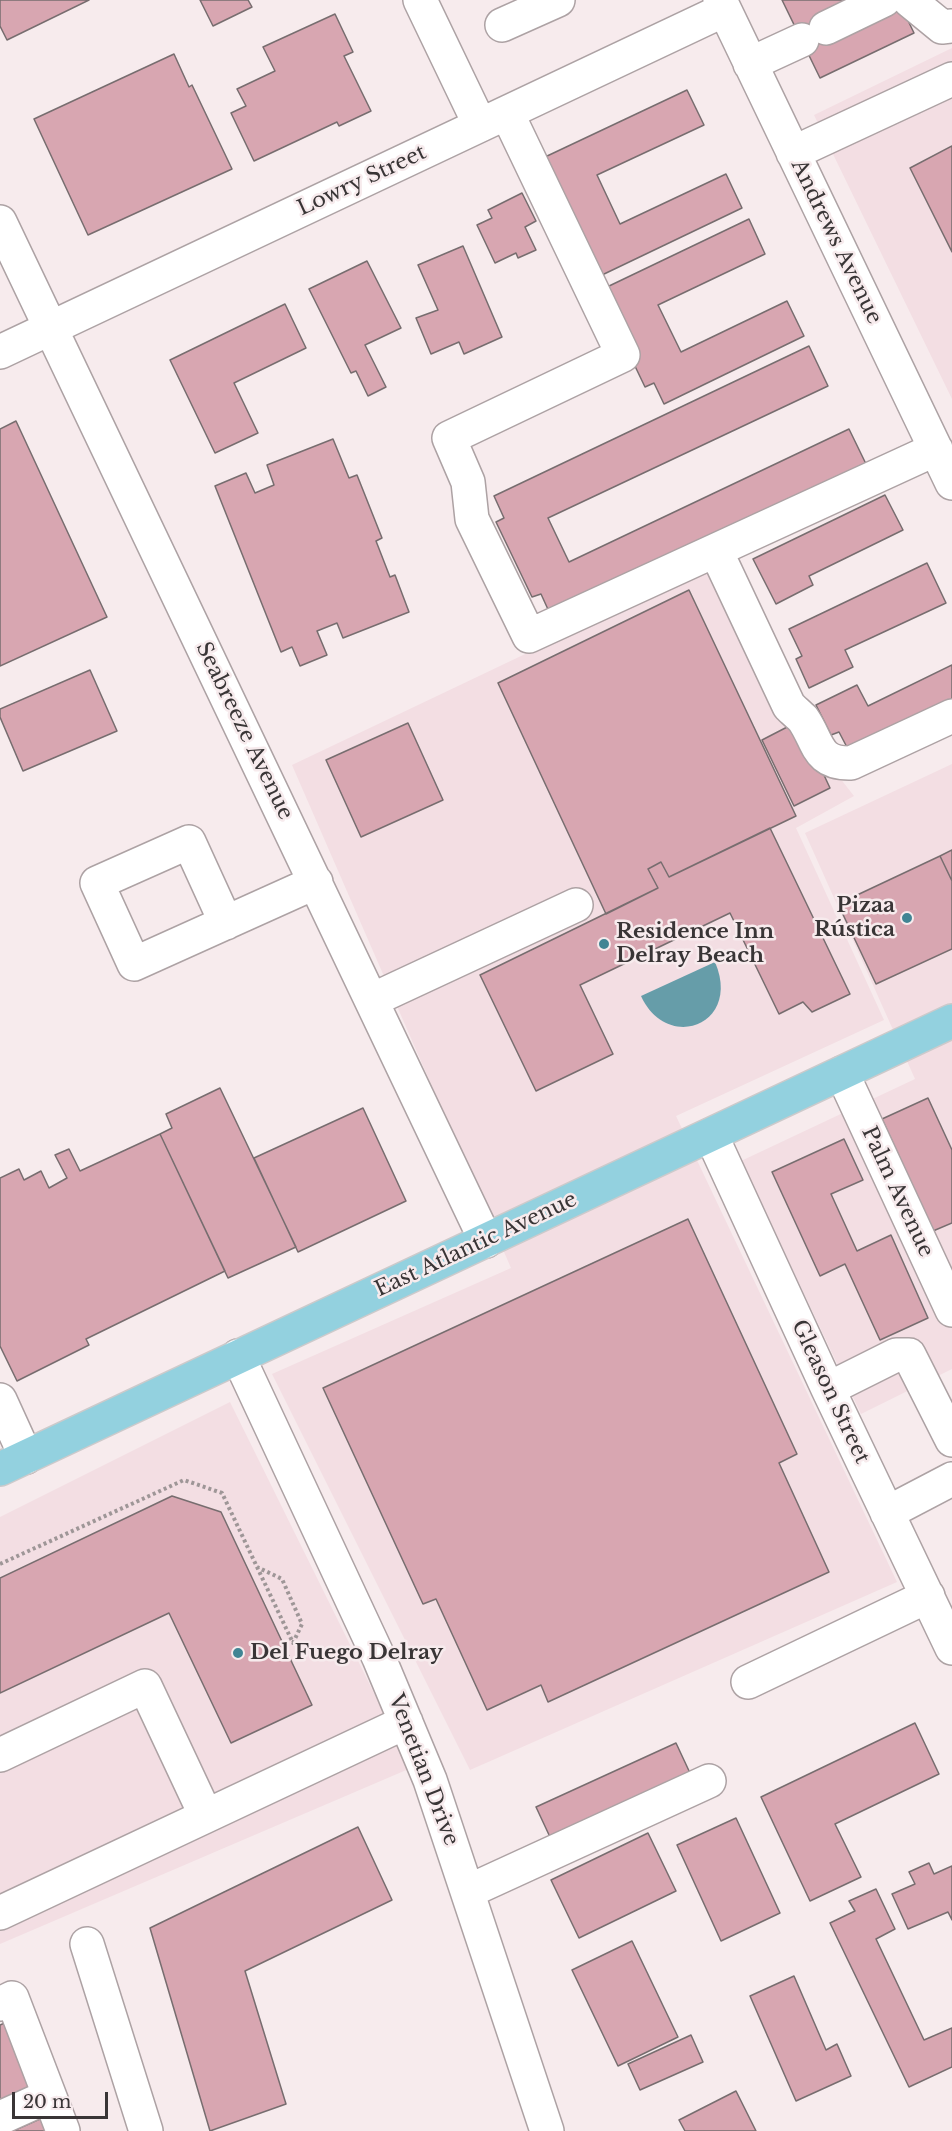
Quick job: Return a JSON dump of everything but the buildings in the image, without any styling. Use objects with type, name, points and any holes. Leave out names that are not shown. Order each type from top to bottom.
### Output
[{"type":"main road","name":"East Atlantic Avenue","points":[[13,1463],[952,1021]]},
{"type":"street","points":[[420,0],[493,119],[623,355],[449,438],[468,482],[472,519],[529,636],[936,449]]},
{"type":"street","points":[[502,25],[558,0]]},
{"type":"street","points":[[750,64],[884,0]]},
{"type":"street","points":[[909,0],[942,27],[952,26]]},
{"type":"street","name":"Lowry Street","points":[[0,352],[493,119],[722,5]]},
{"type":"street","name":"Andrews Avenue","points":[[722,5],[952,483]]},
{"type":"street","points":[[793,153],[952,79]]},
{"type":"street","name":"Seabreeze Avenue","points":[[0,222],[486,1240]]},
{"type":"street","points":[[716,551],[789,706],[803,720],[818,749],[828,759],[845,764],[866,758],[952,716]]},
{"type":"street","points":[[226,923],[316,882]]},
{"type":"street","points":[[372,1000],[576,905]]},
{"type":"street","name":"Palm Avenue","points":[[842,1073],[952,1310]]},
{"type":"street","name":"Gleason Street","points":[[711,1135],[828,1389],[952,1648]]},
{"type":"street","points":[[828,1389],[896,1355],[909,1355],[952,1440]]},
{"type":"street","name":"Venetian Drive","points":[[238,1356],[379,1658],[430,1780],[469,1891],[547,2131]]},
{"type":"street","points":[[0,1400],[13,1463]]},
{"type":"street","points":[[887,1513],[952,1479]]},
{"type":"street","points":[[748,1682],[927,1596]]},
{"type":"street","points":[[0,1755],[145,1686],[206,1816]]},
{"type":"street","points":[[0,1913],[406,1722]]},
{"type":"street","points":[[469,1891],[709,1781]]},
{"type":"street","points":[[87,1944],[146,2131]]},
{"type":"street","points":[[0,2004],[12,1998],[63,2131]]},
{"type":"street","points":[[0,2118],[49,2096]]},
{"type":"path","points":[[0,1564],[184,1480],[222,1493],[269,1595],[293,1643],[302,1624],[282,1579],[257,1568]]},
{"type":"shaded area","points":[[952,48],[952,399],[814,115]]},
{"type":"shaded area","points":[[708,567],[800,727],[854,796],[796,828],[884,1020],[676,1116],[897,1582],[470,1770],[272,1374],[511,1268],[292,765]]},
{"type":"shaded area","points":[[952,764],[952,1369],[861,1414],[741,1161],[915,1079],[805,833]]},
{"type":"shaded area","points":[[230,1402],[411,1768],[0,1944],[0,1517]]},
{"type":"water","points":[[715,962],[721,984],[718,1002],[710,1015],[698,1024],[683,1027],[667,1024],[653,1013],[641,996]]},
{"type":"place","name":"Pizaa Rústica","points":[[907,918]]},
{"type":"place","name":"Residence Inn Delray Beach","points":[[604,944]]},
{"type":"place","name":"Del Fuego Delray","points":[[238,1653]]}]
